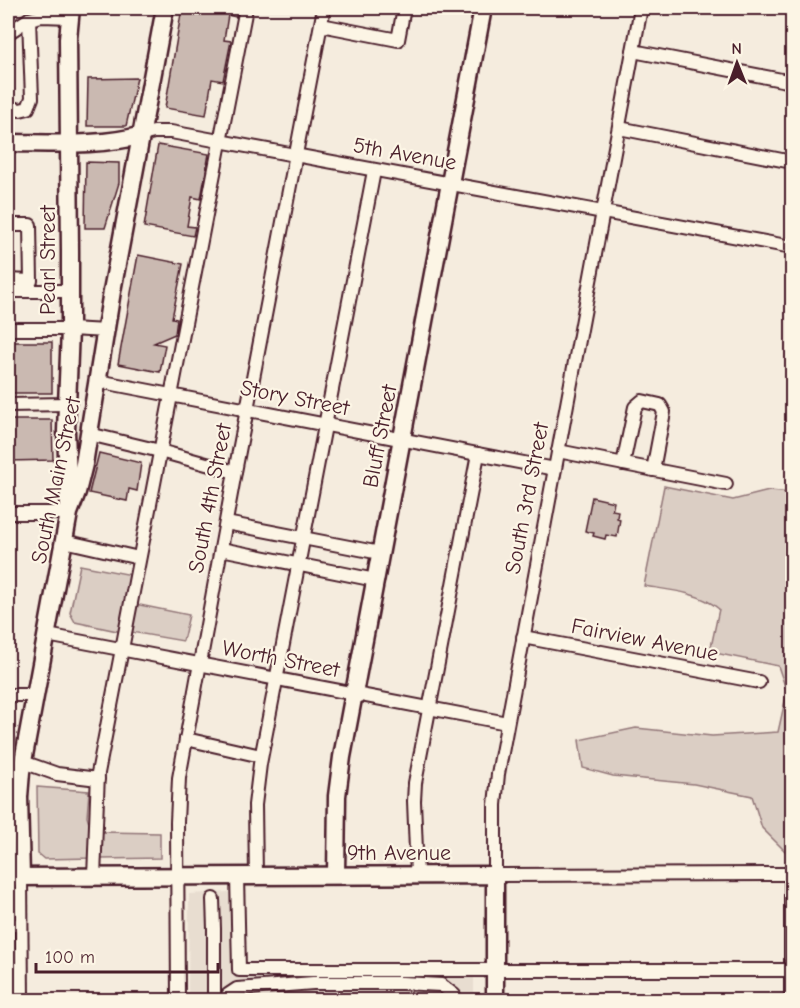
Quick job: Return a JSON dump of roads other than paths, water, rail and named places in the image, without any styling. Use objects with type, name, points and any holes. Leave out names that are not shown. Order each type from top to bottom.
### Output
[{"type":"main road","name":"South Main Street","points":[[14,877],[23,762],[69,513],[77,492],[89,434],[165,8]]},
{"type":"main road","name":"Bluff Street","points":[[336,875],[338,788],[342,757],[483,8]]},
{"type":"main road","name":"Pearl Street","points":[[69,513],[66,464],[70,329],[68,39],[70,12]]},
{"type":"main road","name":"5th Avenue","points":[[8,143],[110,142],[142,135]]},
{"type":"main road","name":"9th Avenue","points":[[14,877],[495,874]]},
{"type":"main road","name":"South 3rd Street","points":[[495,874],[495,1000]]},
{"type":"street","points":[[94,877],[98,779],[246,8]]},
{"type":"street","name":"South 4th Street","points":[[178,1000],[179,778],[324,8]]},
{"type":"street","points":[[321,25],[398,39],[404,8]]},
{"type":"street","name":"South 3rd Street","points":[[495,874],[495,805],[498,774],[641,8]]},
{"type":"street","points":[[8,33],[29,18],[70,12]]},
{"type":"street","points":[[8,107],[20,110],[28,108],[32,98],[29,18]]},
{"type":"street","points":[[633,51],[792,82]]},
{"type":"street","points":[[618,128],[792,162]]},
{"type":"street","name":"5th Avenue","points":[[142,135],[171,132],[792,247]]},
{"type":"street","points":[[256,876],[255,805],[261,756],[374,171]]},
{"type":"street","points":[[8,225],[30,225],[32,281],[8,280]]},
{"type":"street","points":[[8,291],[69,291]]},
{"type":"street","points":[[8,329],[70,329],[106,332]]},
{"type":"street","name":"Story Street","points":[[98,381],[555,469]]},
{"type":"street","points":[[623,464],[635,406],[642,401],[660,405],[664,412],[653,470]]},
{"type":"street","points":[[8,405],[67,404]]},
{"type":"street","points":[[89,434],[235,472]]},
{"type":"street","points":[[558,451],[726,484]]},
{"type":"street","points":[[417,875],[415,783],[478,454]]},
{"type":"street","points":[[8,513],[69,513]]},
{"type":"street","points":[[226,523],[380,553]]},
{"type":"street","points":[[64,541],[139,558]]},
{"type":"street","points":[[221,549],[375,580]]},
{"type":"street","name":"Worth Street","points":[[47,635],[507,723]]},
{"type":"street","name":"Fairview Avenue","points":[[523,638],[759,682]]},
{"type":"street","points":[[8,695],[36,695]]},
{"type":"street","points":[[186,739],[261,756]]},
{"type":"street","points":[[23,762],[57,774],[98,779]]},
{"type":"street","name":"9th Avenue","points":[[495,874],[791,874]]},
{"type":"street","points":[[791,874],[791,1000]]},
{"type":"street","points":[[237,876],[239,970],[791,970]]},
{"type":"street","name":"South Main Street","points":[[14,877],[21,925],[22,1000]]},
{"type":"street","points":[[213,899],[214,1000]]},
{"type":"street","points":[[8,925],[21,925]]},
{"type":"street","points":[[225,1000],[237,989],[314,983],[441,985],[454,995],[455,1000]]}]
